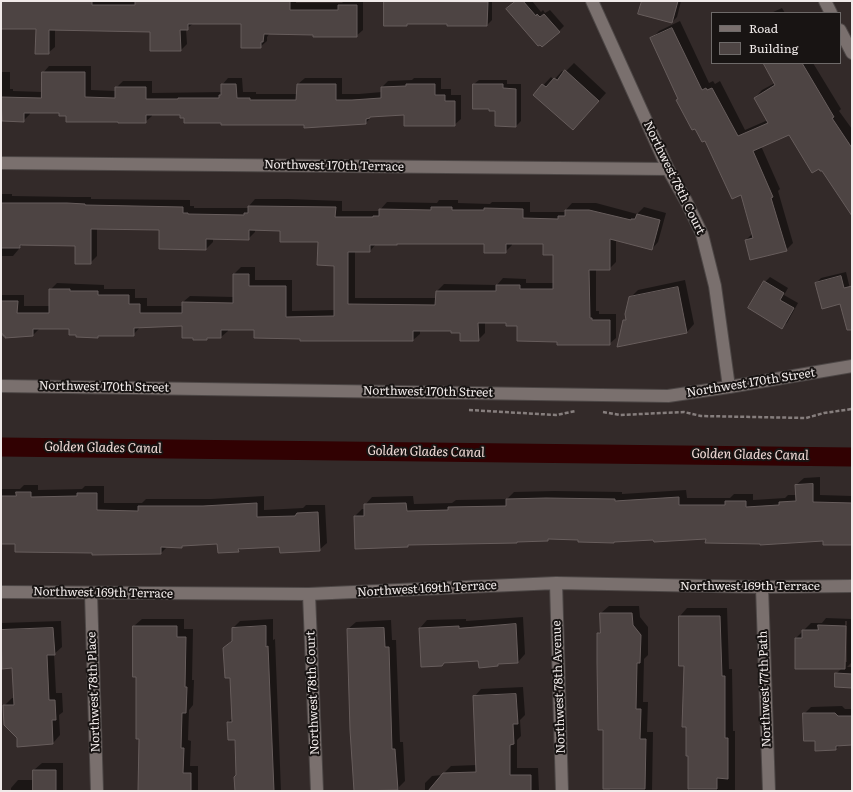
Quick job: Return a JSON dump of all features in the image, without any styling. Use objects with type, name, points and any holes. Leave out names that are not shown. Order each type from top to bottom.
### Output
[{"type":"street","name":"Northwest 78th Court","points":[[592,1],[668,169],[686,200],[702,234],[715,286],[729,387]]},
{"type":"street","points":[[825,1],[830,12]]},
{"type":"street","points":[[841,32],[852,53]]},
{"type":"street","name":"Northwest 170th Terrace","points":[[1,163],[668,169]]},
{"type":"street","name":"Northwest 170th Street","points":[[1,386],[668,396],[852,366]]},
{"type":"street","name":"Northwest 169th Terrace","points":[[1,592],[309,594],[556,583],[762,587],[852,586]]},
{"type":"street","name":"Northwest 78th Avenue","points":[[556,583],[562,791]]},
{"type":"street","name":"Northwest 77th Path","points":[[762,587],[769,791]]},
{"type":"street","name":"Northwest 78th Place","points":[[91,593],[97,791]]},
{"type":"street","name":"Northwest 78th Court","points":[[309,594],[317,791]]},
{"type":"building","points":[[1,1],[92,1],[92,5],[135,5],[135,1],[290,1],[290,10],[338,10],[338,5],[357,5],[357,37],[313,37],[313,35],[264,34],[263,42],[261,42],[261,48],[241,48],[241,24],[188,24],[188,30],[180,30],[181,51],[150,51],[150,32],[49,30],[49,54],[35,54],[36,29],[1,29]]},
{"type":"building","points":[[384,1],[488,2],[487,26],[407,24],[407,26],[384,26]]},
{"type":"building","points":[[516,1],[523,1],[536,16],[537,14],[540,17],[544,14],[560,32],[542,47],[540,45],[538,46],[506,9]]},
{"type":"building","points":[[642,1],[678,1],[672,23],[638,14]]},
{"type":"building","points":[[672,28],[702,90],[712,88],[738,136],[768,123],[754,98],[775,85],[764,64],[803,64],[834,117],[832,118],[852,148],[852,216],[822,171],[819,169],[812,173],[789,135],[753,151],[773,197],[771,198],[787,251],[750,260],[745,240],[753,238],[741,195],[732,199],[705,141],[702,142],[695,129],[692,130],[676,100],[678,99],[650,38]]},
{"type":"building","points":[[565,70],[599,101],[573,130],[533,95],[542,84],[546,87],[554,78],[557,80]]},
{"type":"building","points":[[42,72],[85,72],[85,97],[115,98],[115,87],[146,87],[146,99],[219,98],[219,95],[221,95],[221,84],[236,84],[237,98],[250,98],[250,100],[296,100],[297,84],[336,84],[336,100],[352,100],[381,98],[381,87],[406,86],[406,84],[435,84],[435,95],[445,95],[445,101],[455,101],[455,126],[404,126],[404,115],[370,117],[366,119],[366,124],[304,128],[304,125],[221,125],[221,123],[184,123],[184,118],[180,118],[180,115],[146,115],[146,123],[118,123],[66,122],[66,116],[59,116],[59,113],[24,113],[24,122],[2,121],[1,97],[41,98]]},
{"type":"building","points":[[473,84],[503,84],[503,88],[516,89],[516,127],[495,126],[495,111],[489,111],[489,109],[473,109]]},
{"type":"building","points":[[1,203],[67,203],[85,205],[183,207],[183,213],[188,214],[244,215],[244,213],[248,213],[248,206],[336,207],[335,217],[379,216],[379,209],[431,210],[431,207],[452,207],[452,210],[484,210],[484,208],[523,209],[523,218],[558,219],[558,216],[565,216],[565,210],[589,210],[631,220],[635,219],[637,214],[660,220],[652,250],[610,239],[610,270],[589,270],[590,318],[592,318],[592,320],[610,320],[610,345],[557,345],[557,342],[517,341],[517,326],[506,326],[506,323],[478,323],[479,341],[460,341],[460,333],[451,333],[451,331],[413,331],[413,341],[300,341],[300,339],[254,338],[254,330],[221,330],[221,338],[193,340],[193,338],[182,338],[182,326],[134,328],[134,336],[98,336],[98,338],[76,337],[76,335],[69,335],[69,329],[33,329],[33,336],[5,338],[3,334],[1,334],[1,301],[18,301],[17,313],[49,313],[49,289],[70,289],[70,291],[98,291],[98,295],[129,295],[129,304],[140,304],[140,313],[182,313],[182,302],[233,303],[233,274],[249,274],[249,286],[286,286],[286,317],[334,316],[334,266],[317,265],[318,242],[280,242],[280,231],[249,230],[249,240],[206,239],[206,250],[159,249],[159,230],[91,229],[91,264],[75,264],[75,246],[20,245],[20,248],[1,248]],"holes":[[[484,244],[484,253],[506,253],[506,244],[543,244],[543,255],[553,255],[553,289],[520,289],[520,285],[496,285],[496,291],[436,291],[435,305],[348,304],[348,252],[370,252],[370,245]]]},
{"type":"building","points":[[841,276],[844,288],[852,286],[852,330],[847,330],[840,304],[822,309],[815,283]]},
{"type":"building","points":[[764,281],[784,293],[780,300],[794,308],[782,329],[748,308]]},
{"type":"building","points":[[678,287],[687,333],[617,347],[623,320],[626,320],[625,314],[629,297]]},
{"type":"building","points":[[813,484],[813,502],[852,503],[852,545],[823,545],[823,541],[760,545],[705,543],[706,539],[654,542],[653,540],[614,543],[548,539],[548,541],[517,543],[408,545],[408,547],[355,549],[354,516],[364,516],[364,504],[406,503],[407,511],[448,510],[448,507],[506,506],[506,499],[615,499],[615,501],[679,497],[679,505],[725,505],[725,501],[746,501],[746,507],[779,505],[779,502],[796,501],[795,485]]},
{"type":"building","points":[[16,492],[31,492],[31,497],[77,496],[77,493],[97,493],[97,510],[138,511],[138,506],[203,506],[257,503],[257,517],[295,516],[297,513],[318,512],[320,551],[280,553],[279,547],[238,549],[239,552],[218,553],[217,544],[182,546],[182,548],[161,547],[161,554],[92,555],[92,553],[15,552],[15,544],[1,544],[1,496],[16,496]]},
{"type":"building","points":[[600,613],[632,613],[633,625],[641,635],[640,663],[637,663],[636,709],[641,709],[640,739],[646,739],[645,789],[603,789],[603,730],[598,730],[597,633],[600,633]]},
{"type":"building","points":[[679,616],[720,616],[722,676],[725,676],[725,738],[728,738],[728,779],[717,778],[717,789],[688,789],[686,727],[682,727],[684,666],[679,666]]},
{"type":"building","points":[[516,624],[518,663],[498,664],[498,666],[479,668],[478,661],[444,663],[442,666],[421,667],[419,628],[459,626],[459,628]]},
{"type":"building","points":[[818,625],[846,626],[845,669],[795,669],[795,638],[802,638],[802,630],[818,630]]},
{"type":"building","points":[[133,626],[177,626],[177,637],[186,637],[186,713],[182,713],[181,748],[184,748],[183,773],[191,773],[191,791],[138,791],[139,739],[136,739],[136,677],[133,677]]},
{"type":"building","points":[[266,626],[274,791],[235,791],[235,740],[228,740],[227,722],[232,722],[230,678],[225,678],[223,648],[232,641],[232,628]]},
{"type":"building","points":[[53,628],[55,655],[47,655],[49,700],[55,700],[56,720],[52,720],[53,744],[17,747],[17,738],[4,725],[3,705],[14,705],[12,668],[2,669],[1,630]]},
{"type":"building","points":[[384,628],[385,647],[389,647],[392,749],[395,749],[398,790],[354,791],[350,730],[347,629]]},
{"type":"building","points":[[835,673],[852,674],[852,688],[835,687]]},
{"type":"building","points":[[516,694],[518,724],[513,724],[514,744],[510,745],[510,775],[531,775],[531,791],[428,791],[443,773],[476,772],[473,696]]},
{"type":"building","points":[[803,713],[835,713],[838,716],[852,716],[852,745],[836,746],[836,750],[815,751],[815,741],[804,741]]},
{"type":"building","points":[[33,770],[56,770],[56,791],[33,791]]},
{"type":"waterway","name":"Golden Glades Canal","points":[[1,447],[852,457]]}]
